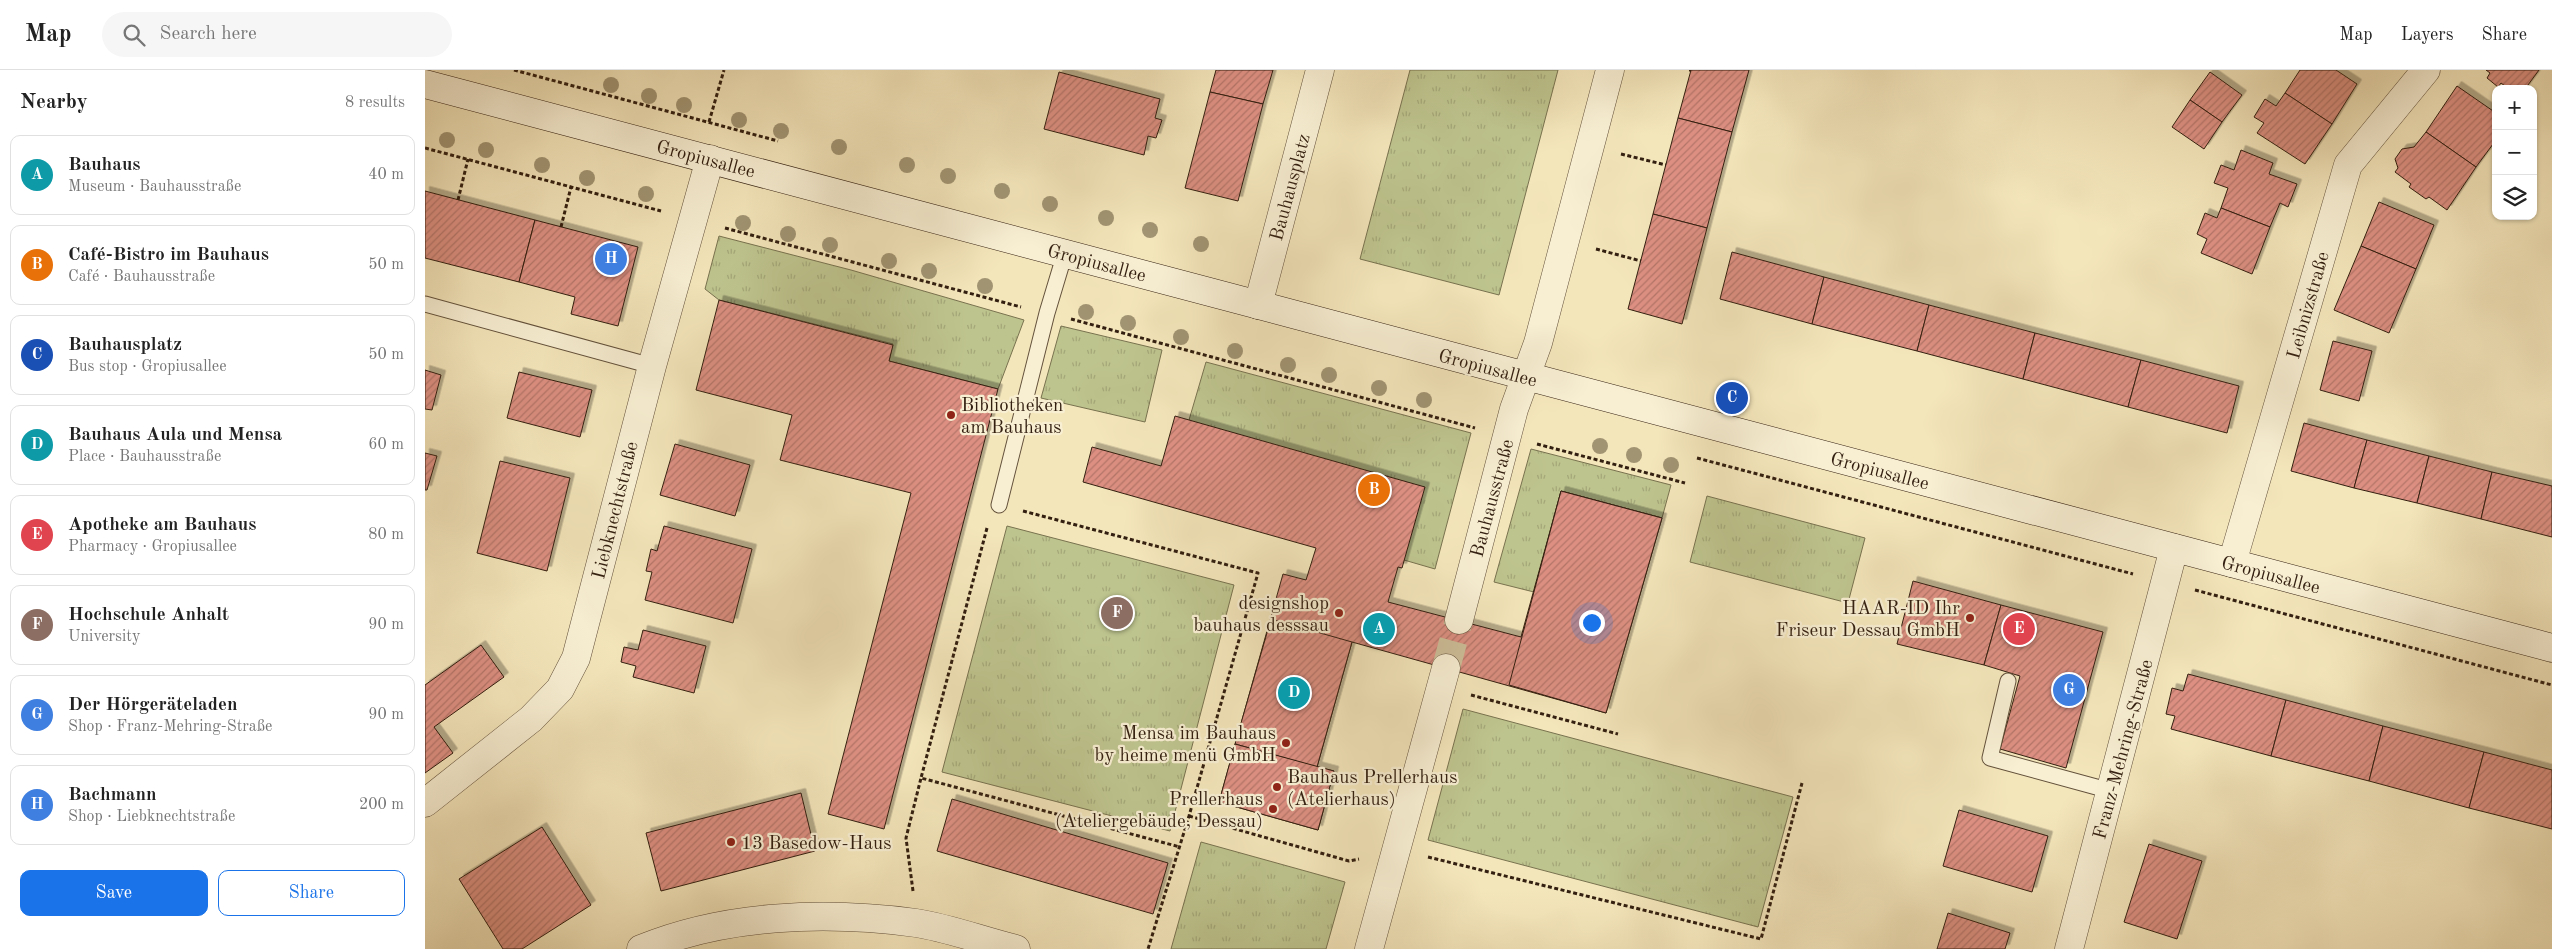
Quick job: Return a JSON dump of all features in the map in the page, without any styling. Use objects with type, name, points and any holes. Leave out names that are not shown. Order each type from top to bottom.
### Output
[{"type":"street","name":"Bauhausplatz","points":[[1258,305],[1320,70]]},
{"type":"street","points":[[1527,377],[1610,70]]},
{"type":"street","name":"Leibnizstraße","points":[[2232,563],[2348,165],[2426,70]]},
{"type":"street","name":"Gropiusallee","points":[[425,84],[2552,648]]},
{"type":"street","name":"Liebknechtstraße","points":[[425,804],[531,720],[559,688],[576,658],[651,366],[710,159]]},
{"type":"street","name":"Bauhausstraße","points":[[1459,620],[1514,409],[1527,377]]},
{"type":"street","name":"Franz-Mehring-Straße","points":[[2069,949],[2174,548]]},
{"type":"street","points":[[1369,949],[1395,849],[1444,677]]},
{"type":"street","points":[[641,949],[663,940],[707,929],[780,918],[843,916],[918,924],[1016,949]]},
{"type":"lane","points":[[999,505],[1047,313],[1065,253]]},
{"type":"lane","points":[[425,304],[651,366]]},
{"type":"lane","points":[[2008,681],[1989,758],[2111,791]]},
{"type":"path","points":[[710,159],[709,123],[724,70]]},
{"type":"path","points":[[1615,153],[1666,165]]},
{"type":"path","points":[[458,200],[467,159]]},
{"type":"path","points":[[561,227],[571,187]]},
{"type":"path","points":[[1591,248],[1641,260]]},
{"type":"path","points":[[1690,456],[2552,685]]},
{"type":"path","points":[[918,924],[907,838],[989,520],[999,505],[1258,573],[1180,847],[1148,949]]},
{"type":"path","points":[[1444,677],[1618,734]]},
{"type":"path","points":[[921,778],[1180,847]]},
{"type":"path","points":[[1189,816],[1349,861],[1395,849],[1761,939],[1801,783]]},
{"type":"green space","points":[[1410,70],[1558,70],[1499,295],[1360,259]]},
{"type":"green space","points":[[719,236],[851,270],[1024,320],[998,389],[889,361],[893,344],[719,300],[705,289]]},
{"type":"green space","points":[[1061,326],[1162,350],[1145,422],[1041,398]]},
{"type":"green space","points":[[1206,362],[1471,433],[1435,569],[1404,560],[1189,420]]},
{"type":"green space","points":[[1531,449],[1671,485],[1662,518],[1561,491],[1534,592],[1494,582]]},
{"type":"green space","points":[[1707,496],[1865,538],[1848,603],[1690,562]]},
{"type":"green space","points":[[1007,526],[1234,585],[1170,831],[942,772]]},
{"type":"green space","points":[[1463,709],[1793,797],[1758,927],[1428,840]]},
{"type":"green space","points":[[1201,842],[1345,882],[1326,949],[1171,949]]},
{"type":"building","points":[[1216,70],[1273,70],[1263,104],[1210,92]]},
{"type":"building","points":[[1691,70],[1749,70],[1732,132],[1678,118]]},
{"type":"building","points":[[2300,70],[2336,70],[2357,84],[2332,124],[2285,93]]},
{"type":"building","points":[[2486,70],[2539,70],[2528,85],[2504,85],[2501,83],[2496,85],[2487,78],[2490,73]]},
{"type":"building","points":[[1059,72],[1160,99],[1155,118],[1162,120],[1156,138],[1148,136],[1144,155],[1044,129]]},
{"type":"building","points":[[2210,72],[2242,95],[2222,122],[2190,100]]},
{"type":"building","points":[[2457,86],[2492,110],[2492,145],[2476,167],[2426,132]]},
{"type":"building","points":[[1210,92],[1263,104],[1238,201],[1185,188]]},
{"type":"building","points":[[2285,93],[2332,124],[2305,164],[2257,133],[2264,123],[2254,117],[2265,99],[2276,106]]},
{"type":"building","points":[[2190,100],[2222,122],[2204,149],[2172,127]]},
{"type":"building","points":[[1678,118],[1732,132],[1707,228],[1653,214]]},
{"type":"building","points":[[2426,132],[2476,167],[2447,210],[2429,197],[2426,199],[2409,187],[2411,184],[2395,172],[2398,168],[2395,159],[2402,149],[2414,147]]},
{"type":"building","points":[[2241,150],[2273,163],[2269,174],[2297,184],[2288,207],[2280,203],[2270,227],[2221,208],[2228,188],[2214,183],[2221,165],[2234,170]]},
{"type":"building","points":[[425,191],[535,220],[519,282],[425,258]]},
{"type":"building","points":[[2379,202],[2434,225],[2416,269],[2361,246]]},
{"type":"building","points":[[2221,208],[2270,227],[2252,274],[2201,253],[2207,239],[2197,234],[2205,213],[2217,218]]},
{"type":"building","points":[[1653,214],[1707,228],[1682,324],[1628,309]]},
{"type":"building","points":[[535,220],[638,247],[618,326],[571,314],[575,297],[519,282]]},
{"type":"building","points":[[2361,246],[2416,269],[2389,333],[2334,310]]},
{"type":"building","points":[[1732,252],[1824,277],[1812,324],[1720,299]]},
{"type":"building","points":[[1824,277],[1929,305],[1917,351],[1812,324]]},
{"type":"building","points":[[719,300],[893,345],[889,361],[998,389],[884,829],[828,814],[911,493],[780,460],[792,415],[696,390]]},
{"type":"building","points":[[1929,305],[2035,333],[2023,379],[1917,351]]},
{"type":"building","points":[[2035,333],[2141,360],[2128,407],[2023,379]]},
{"type":"building","points":[[2333,341],[2372,351],[2359,401],[2320,390]]},
{"type":"building","points":[[2141,360],[2239,386],[2227,433],[2128,407]]},
{"type":"building","points":[[425,370],[441,375],[432,410],[425,409]]},
{"type":"building","points":[[519,372],[592,390],[580,437],[507,418]]},
{"type":"building","points":[[1175,416],[1425,487],[1402,568],[1398,567],[1388,602],[1521,637],[1561,491],[1662,518],[1606,713],[1352,642],[1317,767],[1334,771],[1318,830],[1219,802],[1283,574],[1306,580],[1316,548],[1083,482],[1092,447],[1161,466]]},
{"type":"building","points":[[2304,423],[2367,440],[2354,488],[2291,471]]},
{"type":"building","points":[[2367,440],[2429,456],[2417,503],[2354,488]]},
{"type":"building","points":[[675,444],[750,465],[735,516],[660,495]]},
{"type":"building","points":[[425,453],[437,456],[427,490],[425,490]]},
{"type":"building","points":[[2429,456],[2492,472],[2481,519],[2417,503]]},
{"type":"building","points":[[500,461],[570,478],[547,571],[477,553]]},
{"type":"building","points":[[2492,472],[2552,486],[2552,537],[2481,519]]},
{"type":"building","points":[[1561,491],[1662,518],[1606,713],[1509,685]]},
{"type":"building","points":[[664,526],[752,549],[733,623],[645,600],[652,572],[646,571],[651,549],[657,551]]},
{"type":"building","points":[[1913,581],[2001,605],[1984,665],[1897,644]]},
{"type":"building","points":[[2001,605],[2103,632],[2066,768],[2000,749],[2020,676],[1984,665]]},
{"type":"building","points":[[1271,619],[1352,642],[1317,767],[1235,744]]},
{"type":"building","points":[[643,630],[706,646],[694,693],[633,677],[636,666],[621,662],[624,647],[638,650]]},
{"type":"building","points":[[481,645],[504,677],[434,727],[453,753],[425,773],[425,685]]},
{"type":"building","points":[[2188,674],[2286,700],[2271,756],[2171,729],[2175,716],[2166,714],[2172,688],[2183,691]]},
{"type":"building","points":[[2286,700],[2383,726],[2369,781],[2271,756]]},
{"type":"building","points":[[2383,726],[2484,752],[2469,808],[2369,781]]},
{"type":"building","name":"Bauhaus Prellerhaus (Atelierhaus)","points":[[1235,744],[1334,771],[1318,830],[1219,802]]},
{"type":"building","points":[[2484,752],[2552,770],[2552,829],[2469,808]]},
{"type":"building","name":"13 Basedow-Haus","points":[[801,793],[815,851],[661,891],[646,833]]},
{"type":"building","points":[[952,799],[1168,863],[1153,914],[937,851]]},
{"type":"building","points":[[1959,810],[2048,836],[2032,892],[1943,866]]},
{"type":"building","points":[[542,827],[591,905],[522,949],[503,949],[459,879]]},
{"type":"building","points":[[2149,844],[2202,861],[2177,939],[2124,922]]},
{"type":"building","points":[[1948,913],[2010,933],[2005,949],[1937,949]]},
{"type":"tunnel","points":[[1446,668],[1459,620]]},
{"type":"place","name":"Bachmann","points":[[611,259]]},
{"type":"place","name":"Bauhausplatz","points":[[1732,398]]},
{"type":"place","name":"Bibliotheken am Bauhaus","points":[[951,415]]},
{"type":"place","name":"Café-Bistro im Bauhaus","points":[[1374,490]]},
{"type":"place","name":"Hochschule Anhalt","points":[[1117,613]]},
{"type":"place","name":"designshop bauhaus desssau","points":[[1339,613]]},
{"type":"place","name":"HAAR-ID Ihr Friseur Dessau GmbH","points":[[1970,618]]},
{"type":"place","name":"Bauhaus","points":[[1379,629]]},
{"type":"place","name":"Apotheke am Bauhaus","points":[[2019,629]]},
{"type":"place","name":"Der Hörgeräteladen","points":[[2069,690]]},
{"type":"place","name":"Bauhaus Aula und Mensa","points":[[1294,693]]},
{"type":"place","name":"Mensa im Bauhaus by heime menü GmbH","points":[[1286,743]]},
{"type":"place","name":"Bauhaus Prellerhaus (Atelierhaus)","points":[[1277,787]]},
{"type":"place","name":"Prellerhaus (Ateliergebäude, Dessau)","points":[[1273,809]]},
{"type":"place","name":"13 Basedow-Haus","points":[[731,842]]}]
